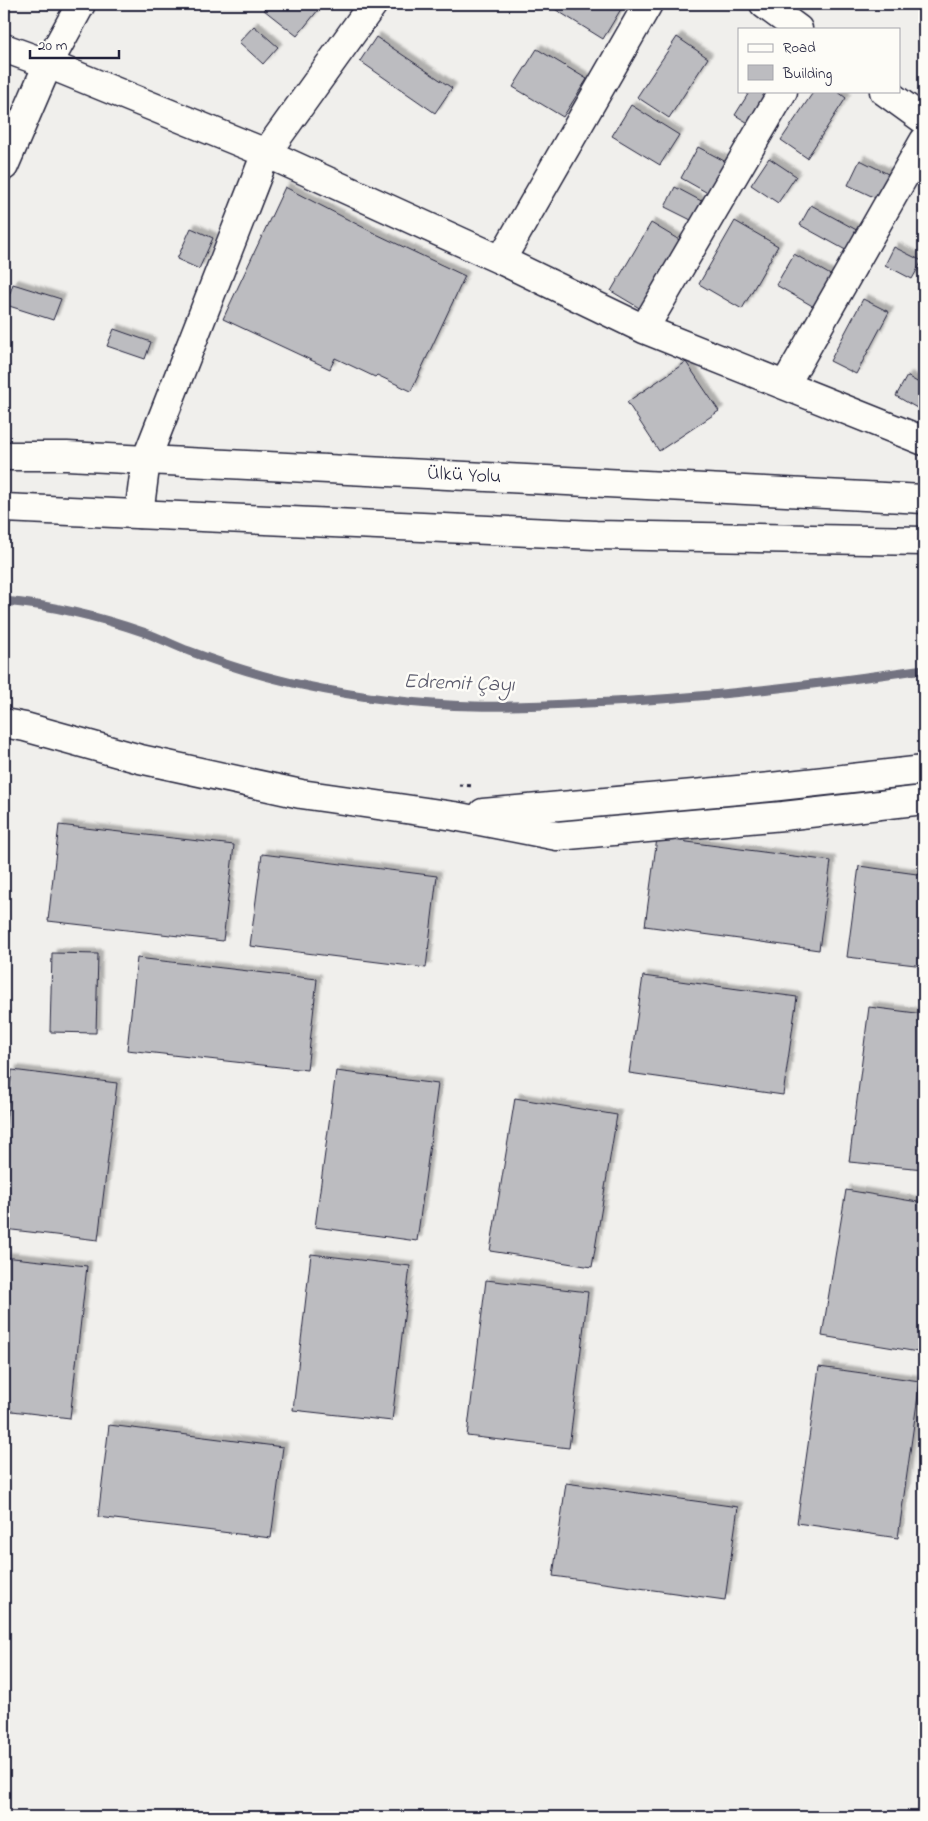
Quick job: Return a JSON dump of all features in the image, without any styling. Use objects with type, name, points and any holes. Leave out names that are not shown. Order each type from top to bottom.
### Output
[{"type":"street","points":[[4,166],[48,64],[81,4]]},
{"type":"street","points":[[139,514],[146,460],[266,153],[373,4]]},
{"type":"street","points":[[501,260],[648,4]]},
{"type":"street","points":[[764,4],[797,28]]},
{"type":"street","points":[[4,48],[48,64],[266,153],[501,260],[644,330],[924,441]]},
{"type":"street","points":[[644,330],[782,92]]},
{"type":"street","points":[[885,92],[924,120]]},
{"type":"street","points":[[785,385],[924,141]]},
{"type":"street","name":"Ülkü Yolu","points":[[4,456],[67,456],[924,499]]},
{"type":"street","points":[[4,508],[596,535],[924,541]]},
{"type":"street","points":[[4,723],[25,727],[140,759],[302,794],[454,816],[558,836],[783,816],[924,800]]},
{"type":"street","points":[[454,816],[771,787],[924,770]]},
{"type":"path","points":[[450,785],[478,786]]},
{"type":"building","points":[[269,4],[323,4],[297,36],[264,10]]},
{"type":"building","points":[[556,4],[624,4],[603,39],[553,8]]},
{"type":"building","points":[[254,26],[278,47],[263,64],[239,42]]},
{"type":"building","points":[[376,37],[452,88],[435,113],[360,61]]},
{"type":"building","points":[[677,37],[708,58],[669,118],[637,97]]},
{"type":"building","points":[[537,49],[587,79],[563,117],[513,87]]},
{"type":"building","points":[[749,92],[768,92],[750,124],[735,115]]},
{"type":"building","points":[[813,92],[838,92],[846,98],[807,158],[781,140]]},
{"type":"building","points":[[631,105],[679,135],[660,165],[612,136]]},
{"type":"building","points":[[698,147],[730,164],[713,196],[681,178]]},
{"type":"building","points":[[769,158],[796,176],[778,203],[751,185]]},
{"type":"building","points":[[860,160],[894,177],[882,201],[848,185]]},
{"type":"building","points":[[285,187],[374,233],[465,276],[411,391],[335,358],[330,369],[223,319]]},
{"type":"building","points":[[675,187],[707,204],[697,223],[665,207]]},
{"type":"building","points":[[811,205],[862,233],[851,253],[800,225]]},
{"type":"building","points":[[735,221],[778,246],[742,309],[699,284]]},
{"type":"building","points":[[651,223],[686,244],[646,312],[611,291]]},
{"type":"building","points":[[191,228],[213,238],[199,269],[177,259]]},
{"type":"building","points":[[894,247],[922,261],[912,279],[885,265]]},
{"type":"building","points":[[794,254],[834,277],[816,308],[776,285]]},
{"type":"building","points":[[13,284],[61,299],[53,320],[6,305]]},
{"type":"building","points":[[863,299],[889,312],[856,374],[830,361]]},
{"type":"building","points":[[114,329],[151,342],[145,359],[107,346]]},
{"type":"building","points":[[686,362],[719,411],[659,451],[627,402]]},
{"type":"building","points":[[907,376],[924,386],[924,412],[896,396]]},
{"type":"building","points":[[59,825],[234,845],[223,941],[48,921]]},
{"type":"building","points":[[657,838],[831,861],[819,950],[645,926]]},
{"type":"building","points":[[262,854],[437,876],[426,968],[250,946]]},
{"type":"building","points":[[859,866],[924,875],[924,966],[847,957]]},
{"type":"building","points":[[52,953],[98,954],[96,1033],[50,1032]]},
{"type":"building","points":[[137,958],[317,979],[307,1070],[127,1050]]},
{"type":"building","points":[[643,976],[797,997],[783,1095],[629,1073]]},
{"type":"building","points":[[869,1007],[924,1014],[924,1169],[849,1162]]},
{"type":"building","points":[[12,1070],[117,1083],[98,1240],[4,1229],[4,1139]]},
{"type":"building","points":[[336,1071],[438,1084],[417,1241],[315,1227]]},
{"type":"building","points":[[515,1098],[617,1115],[592,1267],[490,1251]]},
{"type":"building","points":[[846,1190],[924,1203],[924,1353],[822,1336]]},
{"type":"building","points":[[311,1254],[410,1266],[392,1421],[293,1410]]},
{"type":"building","points":[[4,1257],[87,1266],[70,1418],[4,1410]]},
{"type":"building","points":[[486,1280],[588,1292],[569,1448],[467,1436]]},
{"type":"building","points":[[819,1367],[920,1381],[898,1538],[797,1523]]},
{"type":"building","points":[[109,1425],[283,1447],[271,1538],[98,1517]]},
{"type":"building","points":[[566,1483],[738,1507],[725,1600],[553,1576]]},
{"type":"waterway","name":"Edremit Çayı","points":[[4,601],[58,609],[111,622],[146,633],[217,661],[288,682],[366,697],[431,704],[517,706],[630,701],[798,686],[924,669]]}]
